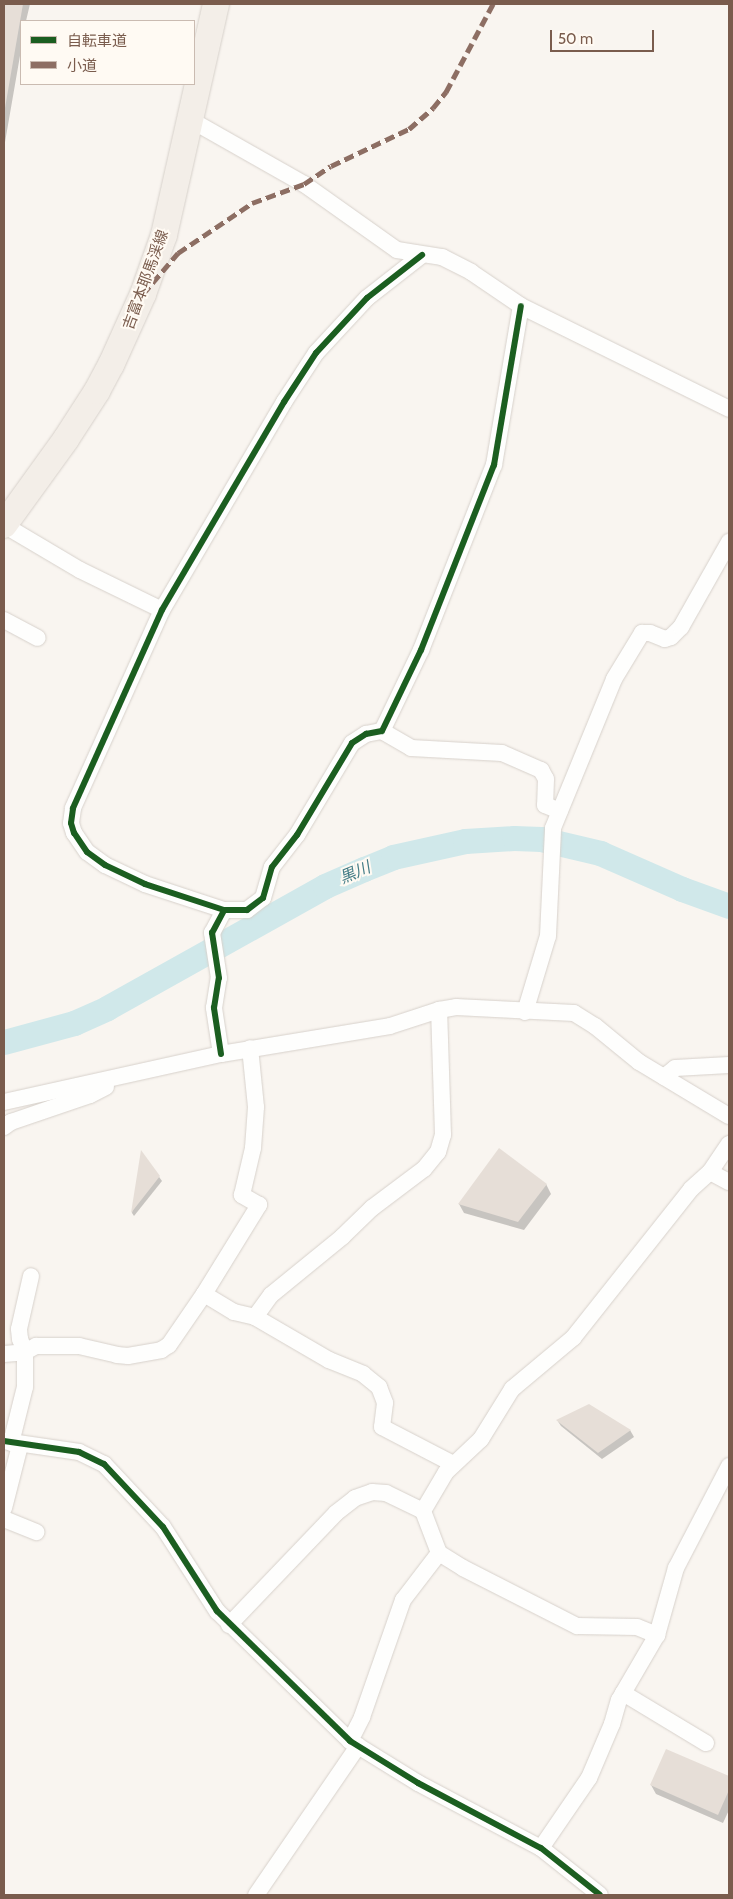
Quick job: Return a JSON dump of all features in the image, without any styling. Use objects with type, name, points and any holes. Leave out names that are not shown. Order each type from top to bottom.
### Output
[{"type":"main road","name":"吉富本耶馬渓線","points":[[4,525],[80,418],[121,345],[143,294],[164,235],[216,4]]},
{"type":"street","points":[[189,119],[304,184],[397,250],[442,257],[471,272],[521,306],[729,409]]},
{"type":"street","points":[[422,255],[367,298],[316,353],[243,470],[162,610],[72,808],[71,823],[79,842],[105,865],[145,884],[224,910],[246,910],[262,898],[272,867],[296,835],[352,743],[366,734],[382,731],[411,748],[502,753],[541,770],[546,779],[545,805],[560,812]]},
{"type":"street","points":[[382,731],[420,650],[494,465],[521,306]]},
{"type":"street","points":[[4,525],[80,570],[162,610]]},
{"type":"street","points":[[525,1012],[548,936],[553,828],[614,679],[640,636],[646,632],[665,639],[681,627],[729,542]]},
{"type":"street","points":[[4,620],[38,638]]},
{"type":"street","points":[[221,1054],[214,1008],[219,978],[212,933],[224,910]]},
{"type":"street","points":[[4,1102],[250,1048],[390,1026],[439,1010],[456,1007],[574,1013],[595,1026],[640,1062],[729,1116]]},
{"type":"street","points":[[255,1317],[271,1295],[342,1237],[372,1208],[424,1169],[438,1152],[443,1135],[439,1010]]},
{"type":"street","points":[[4,1354],[25,1352],[36,1346],[79,1346],[128,1356],[161,1350],[170,1345],[259,1205],[242,1195],[253,1148],[256,1107],[250,1048]]},
{"type":"street","points":[[664,1077],[676,1068],[729,1065]]},
{"type":"street","points":[[6,1124],[90,1095],[107,1086],[108,1080]]},
{"type":"street","points":[[423,1511],[453,1464],[481,1439],[512,1389],[572,1338],[691,1189],[710,1172],[729,1144]]},
{"type":"street","points":[[710,1172],[729,1182]]},
{"type":"street","points":[[4,1508],[12,1443],[25,1387],[25,1352],[20,1339],[19,1329],[30,1276]]},
{"type":"street","points":[[204,1294],[234,1312],[255,1317],[329,1360],[363,1374],[379,1387],[385,1403],[382,1427],[453,1464]]},
{"type":"street","points":[[12,1443],[79,1452],[104,1464],[163,1527],[217,1612],[354,1743],[418,1783],[540,1848],[600,1895]]},
{"type":"street","points":[[540,1848],[589,1778],[623,1693],[657,1635],[676,1568],[729,1466]]},
{"type":"street","points":[[229,1625],[336,1513],[355,1498],[372,1492],[386,1493],[423,1511],[439,1552],[463,1568],[577,1626],[637,1627],[657,1635]]},
{"type":"street","points":[[4,1519],[37,1532]]},
{"type":"street","points":[[256,1895],[354,1743],[403,1600],[439,1552]]},
{"type":"street","points":[[623,1693],[706,1744]]},
{"type":"building","points":[[4,4],[23,4],[5,108]]},
{"type":"building","points":[[499,1148],[547,1184],[518,1222],[458,1204]]},
{"type":"building","points":[[141,1150],[160,1176],[131,1213]]},
{"type":"building","points":[[589,1404],[631,1430],[598,1453],[556,1420]]},
{"type":"building","points":[[666,1749],[729,1776],[729,1790],[718,1815],[650,1785]]},
{"type":"waterway","name":"黒川","points":[[4,1042],[74,1023],[107,1008],[325,886],[393,857],[465,841],[514,838],[541,839],[600,853],[682,889],[729,906]]},
{"type":"marked path","points":[[143,294],[178,253],[252,203],[304,184],[331,166],[409,129],[433,108],[446,92],[493,4]]},
{"type":"cycle path","points":[[224,910],[145,884],[105,865],[87,852],[74,833],[71,823],[73,808],[162,610],[284,402],[316,353],[367,298],[422,255]]},
{"type":"cycle path","points":[[221,1054],[214,1008],[219,978],[212,933],[224,910],[247,910],[263,898],[272,867],[297,835],[352,743],[366,734],[382,731],[421,650],[494,465],[521,306]]},
{"type":"cycle path","points":[[4,1441],[79,1452],[104,1464],[163,1527],[217,1611],[350,1741],[418,1783],[541,1848],[600,1895]]}]
